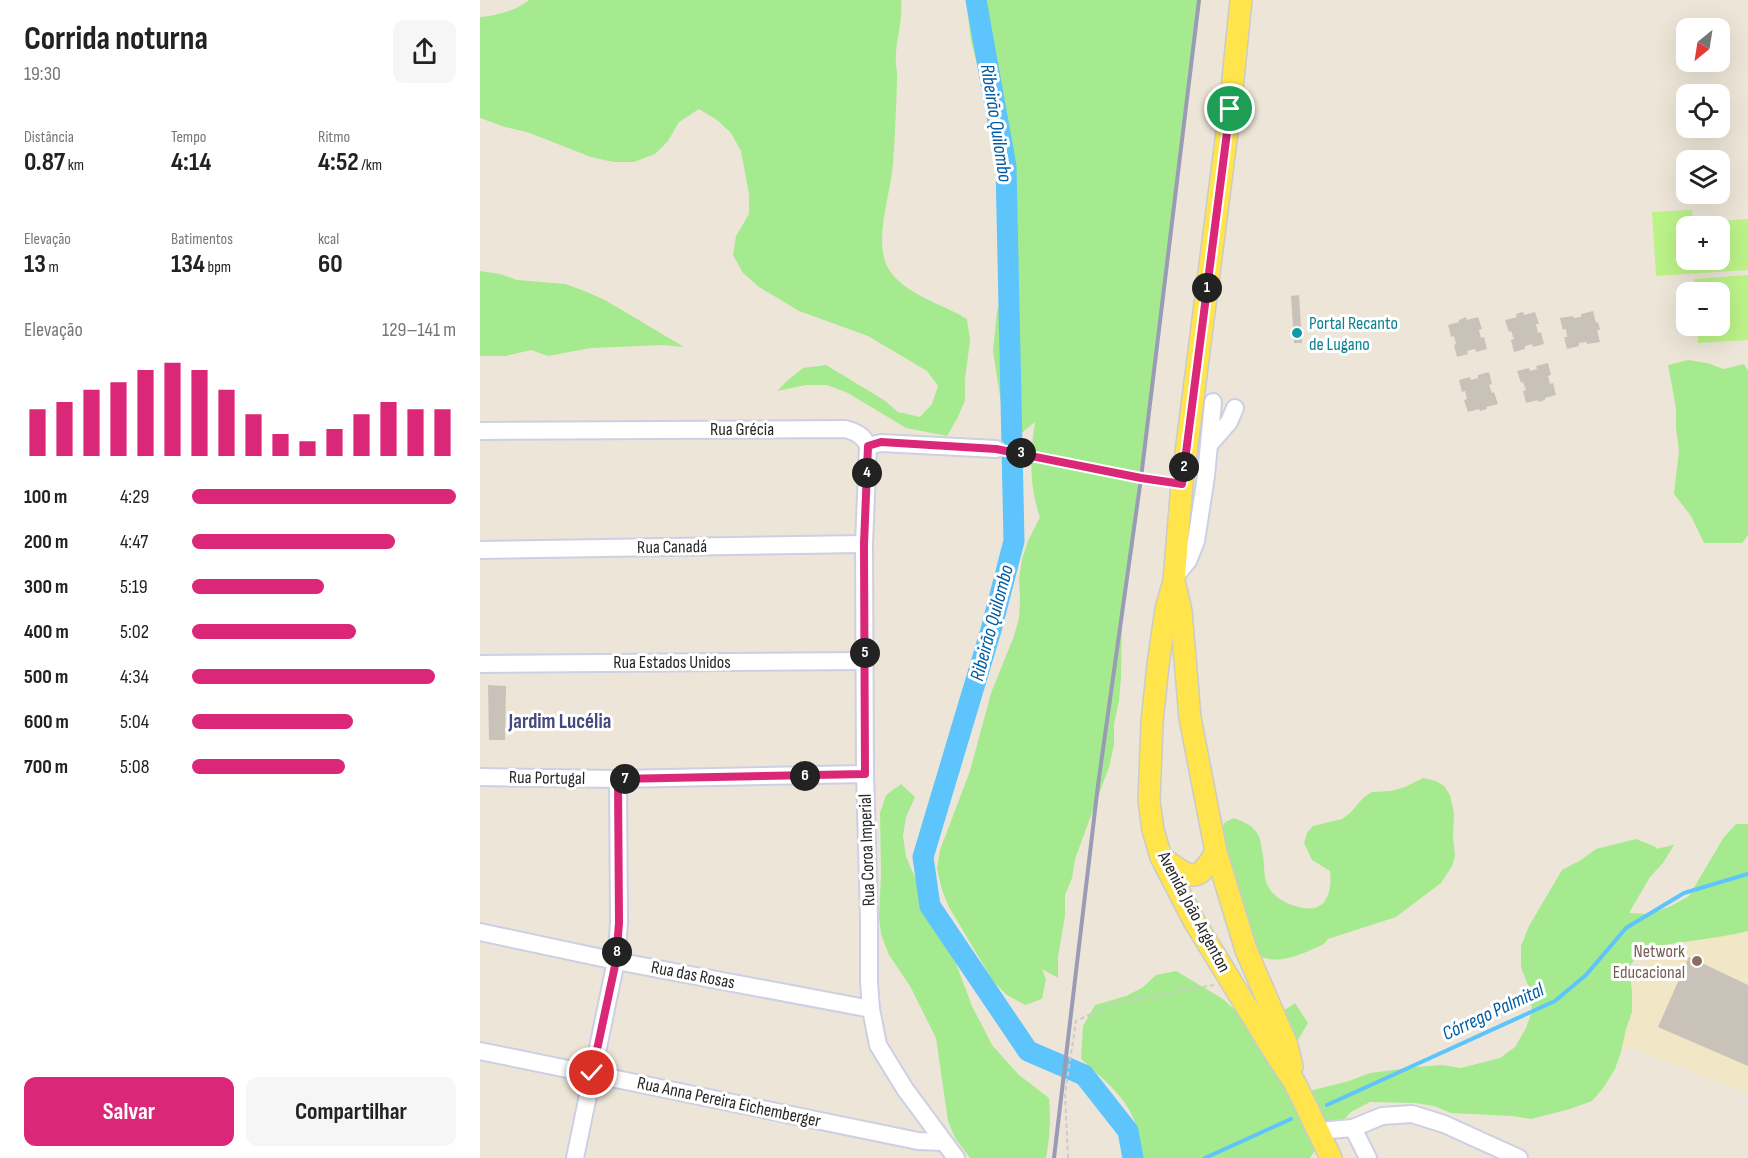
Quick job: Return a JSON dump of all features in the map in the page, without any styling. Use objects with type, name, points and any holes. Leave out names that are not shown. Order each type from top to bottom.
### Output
[{"type":"main road","name":"Avenida João Argenton","points":[[1241,0],[1230,109],[1182,484],[1174,580],[1166,609],[1152,722],[1149,801],[1153,830],[1161,857],[1194,921],[1295,1083],[1331,1158]]},
{"type":"main road","name":"Avenida João Argenton","points":[[1174,580],[1181,611],[1190,718],[1216,852],[1246,950],[1287,1045],[1295,1083]]},
{"type":"main road","points":[[1161,857],[1184,874],[1193,876],[1201,874],[1216,852]]},
{"type":"street","points":[[1174,580],[1188,561],[1196,541],[1213,402]]},
{"type":"street","points":[[1209,445],[1229,422],[1235,408]]},
{"type":"street","name":"Rua Grécia","points":[[480,431],[846,429],[858,433],[868,446]]},
{"type":"street","points":[[868,446],[881,442],[996,449]]},
{"type":"street","name":"Rua Coroa Imperial","points":[[868,446],[864,544],[865,774],[871,1009],[878,1045],[905,1089],[956,1158]]},
{"type":"street","name":"Rua Canadá","points":[[480,550],[864,544]]},
{"type":"street","name":"Rua Estados Unidos","points":[[480,664],[865,661]]},
{"type":"street","name":"Rua Portugal","points":[[480,777],[618,779],[865,774]]},
{"type":"street","points":[[575,1158],[616,961],[619,923],[618,779]]},
{"type":"street","name":"Rua das Rosas","points":[[480,932],[616,961],[871,1009]]},
{"type":"street","name":"Rua Anna Pereira Eichemberger","points":[[480,1052],[918,1141],[944,1142]]},
{"type":"street","points":[[1312,1118],[1353,1128],[1382,1116],[1412,1114],[1443,1124],[1499,1153],[1519,1158]]},
{"type":"street","points":[[1353,1128],[1368,1158]]},
{"type":"path","points":[[996,449],[1182,484]]},
{"type":"path","points":[[1068,1158],[1065,1095],[1076,1021],[1115,1003],[1232,982]]},
{"type":"shaded area","name":"Network Educacional","points":[[1748,907],[1748,1093],[1545,1015]]},
{"type":"green space","points":[[529,0],[901,0],[896,58],[893,164],[882,244],[888,268],[903,285],[967,319],[970,341],[965,400],[947,436],[906,428],[848,393],[827,385],[806,385],[777,391],[803,368],[826,365],[884,400],[898,412],[920,417],[932,404],[938,386],[927,371],[868,336],[799,311],[759,287],[743,273],[733,255],[736,236],[749,214],[749,194],[741,151],[731,133],[717,120],[699,109],[679,122],[668,141],[655,154],[634,162],[613,162],[591,157],[527,132],[480,118],[480,17],[506,12]]},
{"type":"green space","points":[[966,0],[1201,0],[1131,541],[1134,543],[1122,612],[1121,677],[1114,724],[1114,745],[1109,767],[1075,859],[1072,878],[1065,895],[1058,978],[1042,969],[1046,979],[1042,999],[1025,1005],[1007,995],[993,981],[949,907],[937,869],[940,850],[970,771],[991,693],[1014,636],[1019,618],[1019,579],[1022,559],[1040,517],[1036,506],[1032,470],[1035,422],[1019,435],[1010,432],[1004,422],[993,351],[997,311],[1009,282],[1010,239],[1000,176],[997,138],[971,41]]},
{"type":"green space","points":[[1692,210],[1692,216],[1676,216],[1676,270],[1730,270],[1730,220],[1748,219],[1748,270],[1656,276],[1652,212]]},
{"type":"green space","points":[[480,271],[500,274],[517,280],[565,284],[582,290],[605,300],[684,347],[663,345],[591,348],[548,356],[531,350],[506,356],[480,356]]},
{"type":"green space","points":[[1748,275],[1748,340],[1698,343],[1698,336],[1730,336],[1730,282],[1694,282],[1694,279]]},
{"type":"green space","points":[[1688,360],[1724,369],[1744,364],[1748,371],[1748,535],[1742,543],[1704,543],[1691,516],[1674,494],[1679,451],[1676,408],[1668,365]]},
{"type":"green space","points":[[1423,778],[1436,781],[1444,786],[1450,795],[1454,813],[1455,856],[1452,866],[1441,883],[1396,917],[1328,939],[1324,944],[1298,955],[1271,959],[1254,953],[1220,831],[1225,822],[1234,818],[1255,830],[1260,840],[1265,878],[1274,895],[1290,905],[1314,908],[1322,904],[1328,895],[1330,871],[1312,860],[1304,843],[1307,833],[1313,826],[1342,819],[1372,792],[1391,791]]},
{"type":"green space","points":[[901,784],[915,797],[906,817],[903,836],[906,857],[952,953],[972,1006],[992,1045],[1019,1075],[1049,1098],[1050,1128],[1046,1158],[970,1158],[955,1138],[948,1121],[936,1038],[910,986],[889,955],[881,934],[879,916],[880,813],[886,795]]},
{"type":"green space","points":[[1736,824],[1748,824],[1748,931],[1640,950],[1629,968],[1632,1012],[1615,1069],[1592,1101],[1570,1109],[1531,1119],[1451,1113],[1434,1106],[1415,1103],[1370,1102],[1351,1112],[1324,1137],[1310,1158],[1140,1158],[1137,1129],[1127,1106],[1113,1089],[1081,1059],[1083,1026],[1095,1005],[1126,996],[1142,988],[1156,975],[1176,971],[1223,999],[1237,1012],[1276,1016],[1295,1003],[1308,1023],[1286,1060],[1309,1091],[1370,1073],[1442,1065],[1461,1068],[1500,1058],[1515,1047],[1526,1028],[1532,1011],[1529,988],[1521,967],[1521,946],[1529,926],[1562,870],[1596,849],[1636,839],[1656,847],[1655,849],[1674,845],[1663,863],[1650,877],[1629,913],[1649,914],[1689,896],[1724,837]]},
{"type":"building","points":[[1299,295],[1302,343],[1294,343],[1291,296]]},
{"type":"building","points":[[1593,311],[1600,330],[1597,330],[1600,342],[1579,343],[1579,346],[1567,349],[1564,337],[1567,337],[1566,329],[1563,330],[1560,318],[1581,317],[1581,314]]},
{"type":"building","points":[[1523,312],[1524,315],[1535,312],[1539,324],[1536,324],[1538,333],[1541,332],[1544,344],[1533,347],[1532,344],[1514,352],[1511,340],[1514,339],[1505,320],[1517,317],[1516,314]]},
{"type":"building","points":[[1466,317],[1467,320],[1478,317],[1482,329],[1479,330],[1481,338],[1484,337],[1487,349],[1476,352],[1475,349],[1467,351],[1468,354],[1457,357],[1454,336],[1451,337],[1448,325]]},
{"type":"building","points":[[1548,363],[1551,375],[1548,376],[1550,384],[1553,383],[1556,395],[1538,402],[1538,400],[1526,403],[1523,391],[1526,390],[1517,371],[1529,368],[1530,371],[1537,369],[1536,366]]},
{"type":"building","points":[[1489,372],[1492,384],[1489,385],[1498,404],[1480,411],[1479,409],[1468,412],[1464,400],[1467,399],[1465,391],[1462,392],[1459,380],[1470,377],[1471,380]]},
{"type":"building","points":[[488,685],[506,686],[505,740],[489,740]]},
{"type":"building","points":[[1689,957],[1748,985],[1748,1066],[1658,1027]]},
{"type":"waterway","name":"Ribeirão Quilombo","points":[[976,0],[1006,166],[1014,541],[991,630],[923,857],[930,906],[1028,1051],[1084,1075],[1128,1131],[1133,1158]]},
{"type":"waterway","name":"Córrego Palmital","points":[[1327,1105],[1555,1001],[1586,975],[1626,928],[1684,893],[1748,874]]},
{"type":"waterway","name":"Córrego Palmital","points":[[1205,1158],[1291,1119]]},
{"type":"railway","points":[[1054,1158],[1098,785],[1141,478],[1199,0]]},
{"type":"place","name":"Portal Recanto de Lugano","points":[[1297,333]]},
{"type":"place","name":"Network Educacional","points":[[1697,961]]},
{"type":"district","name":"Jardim Lucélia","points":[[560,721]]},
{"type":"route","points":[[592,1073],[616,961],[619,923],[618,779],[865,774],[864,544],[868,446],[881,442],[996,449],[1182,484],[1230,109]]}]
